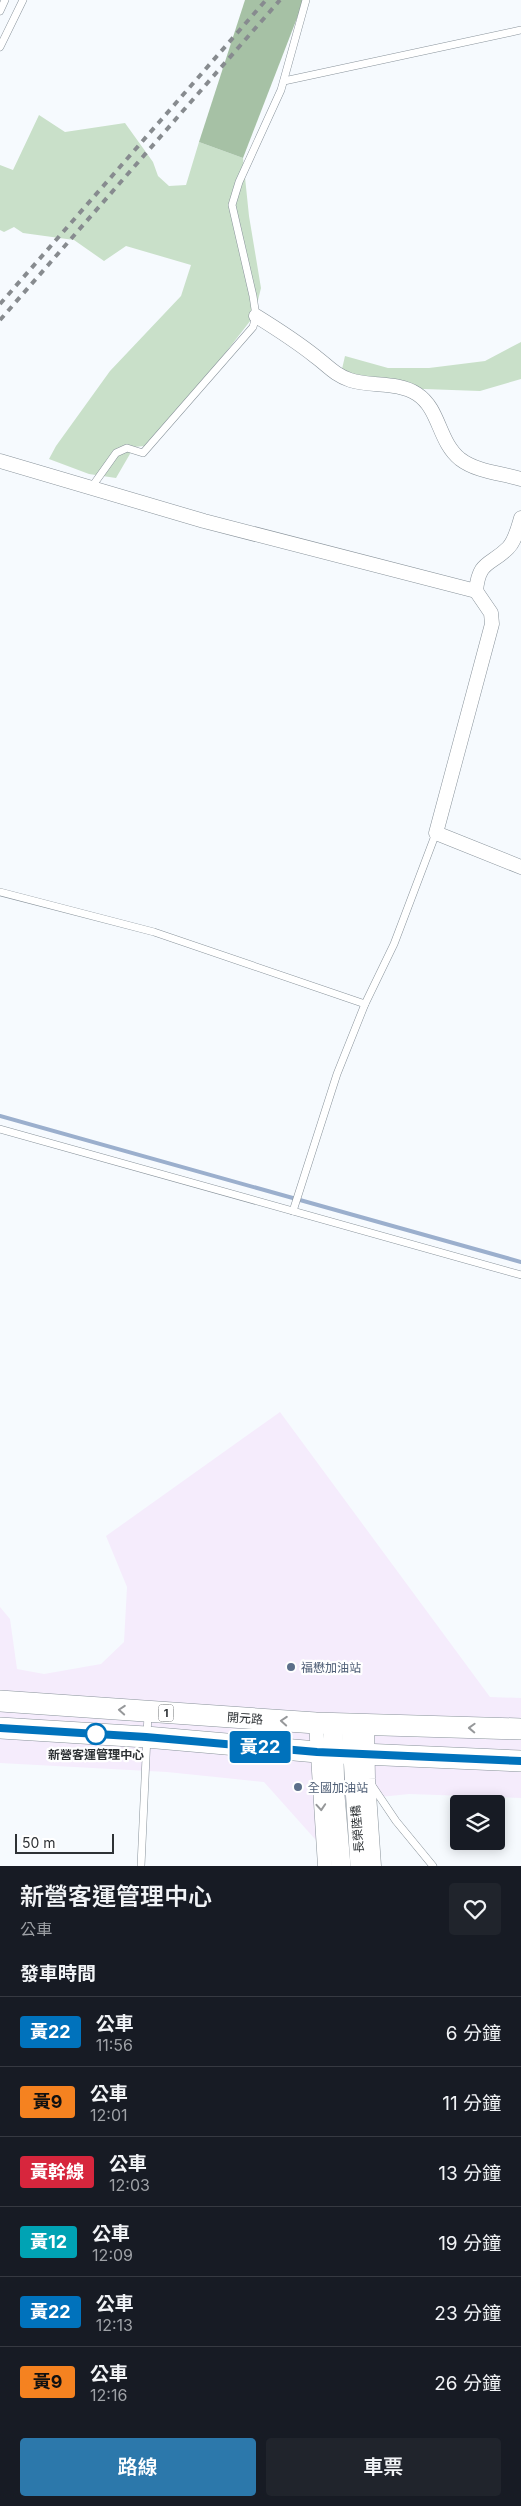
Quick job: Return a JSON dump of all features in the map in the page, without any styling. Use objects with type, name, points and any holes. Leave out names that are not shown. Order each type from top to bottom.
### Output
[{"type":"main road","name":"開元路","points":[[0,1701],[342,1724],[521,1729]]},
{"type":"main road","points":[[342,1724],[342,1753]]},
{"type":"main road","name":"1","points":[[0,1728],[146,1737],[342,1753],[521,1760]]},
{"type":"main road","name":"長榮陸橋","points":[[342,1753],[354,1792],[360,1866]]},
{"type":"main road","name":"長榮陸橋","points":[[341,1866],[335,1794],[342,1753]]},
{"type":"street","points":[[256,316],[318,358],[332,372],[351,380],[395,386],[415,392],[426,400],[446,443],[459,458],[471,465],[521,479]]},
{"type":"street","points":[[0,461],[204,521],[476,591],[491,613],[492,624],[436,833],[521,867]]},
{"type":"street","points":[[476,591],[478,575],[486,565],[510,547],[521,518]]},
{"type":"street","points":[[325,1866],[342,1753],[342,1724]]},
{"type":"street","points":[[342,1753],[368,1779],[374,1866]]},
{"type":"lane","points":[[0,11],[6,0]]},
{"type":"lane","points":[[0,47],[22,0]]},
{"type":"lane","points":[[91,489],[116,453],[127,448],[143,453],[253,327],[256,316],[232,205],[239,182],[262,136],[284,81],[306,0]]},
{"type":"lane","points":[[284,81],[521,30]]},
{"type":"lane","points":[[293,1211],[337,1074],[365,1004],[394,944],[436,833]]},
{"type":"lane","points":[[0,892],[154,932],[365,1004]]},
{"type":"lane","points":[[0,1129],[521,1275]]},
{"type":"lane","points":[[141,1866],[148,1712]]},
{"type":"lane","points":[[368,1779],[396,1821],[433,1866]]},
{"type":"shaded area","points":[[280,1412],[490,1697],[521,1698],[521,1798],[505,1797],[505,1795],[409,1794],[332,1802],[331,1857],[264,1782],[167,1772],[0,1763],[0,1607],[10,1619],[17,1669],[44,1674],[101,1664],[124,1642],[127,1587],[106,1536]]},
{"type":"green space","points":[[245,0],[304,0],[243,158],[199,142]]},
{"type":"green space","points":[[39,115],[65,132],[125,123],[153,162],[158,176],[169,186],[186,185],[199,142],[243,158],[249,216],[261,288],[254,316],[154,445],[134,447],[116,478],[89,474],[49,459],[56,446],[110,371],[181,296],[191,265],[126,246],[104,261],[74,240],[23,233],[14,227],[4,232],[0,230],[0,165],[13,170]]},
{"type":"green space","points":[[521,342],[521,379],[480,391],[424,389],[403,395],[339,382],[345,356],[388,368],[429,368],[485,361]]},
{"type":"waterway","points":[[0,1116],[521,1262]]},
{"type":"railway","points":[[0,304],[266,0]]},
{"type":"railway","points":[[0,320],[280,0]]},
{"type":"bus line","name":"黃22","points":[[0,1728],[146,1737],[317,1752],[521,1761]]},
{"type":"place","name":"福懋加油站","points":[[291,1667]]},
{"type":"place","name":"新營客運管理中心","points":[[96,1734]]},
{"type":"place","name":"全國加油站","points":[[298,1787]]}]
